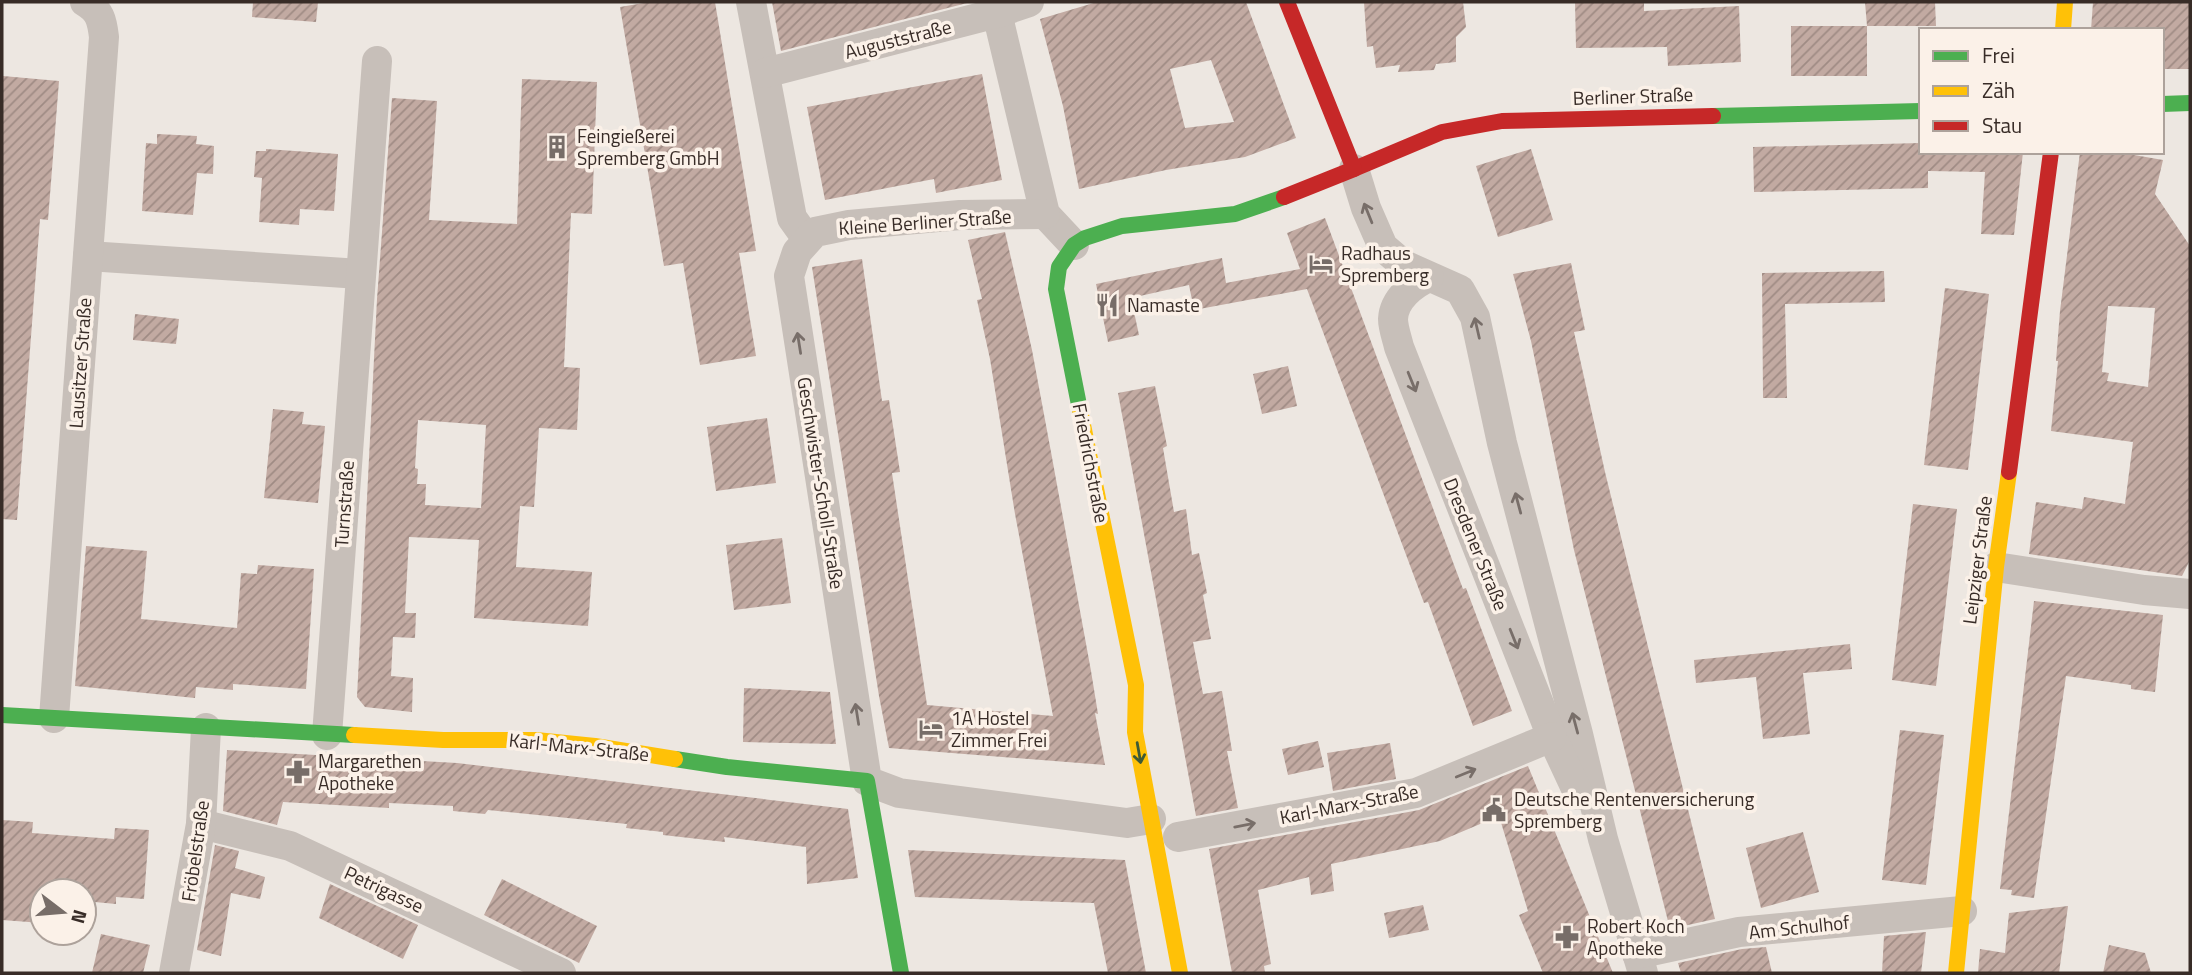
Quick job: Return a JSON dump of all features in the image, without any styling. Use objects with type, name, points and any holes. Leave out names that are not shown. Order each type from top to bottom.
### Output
[{"type":"main road","name":"Dresdener Straße","points":[[1287,2],[1354,169]]},
{"type":"main road","points":[[2063,28],[2065,2]]},
{"type":"main road","points":[[2164,104],[2190,103]]},
{"type":"main road","name":"Berliner Straße","points":[[1354,169],[1442,132],[1502,121],[1919,111]]},
{"type":"main road","name":"Leipziger Straße","points":[[1956,973],[1996,566],[2051,154]]},
{"type":"main road","points":[[1074,245],[1085,238],[1122,226],[1235,214],[1321,184],[1354,169]]},
{"type":"main road","name":"Friedrichstraße","points":[[1074,245],[1059,267],[1056,289],[1136,685],[1135,732],[1172,834],[1180,973]]},
{"type":"main road","name":"Friedrichstraße","points":[[1136,685],[1152,716]]},
{"type":"main road","name":"Karl-Marx-Straße","points":[[2,715],[327,735],[443,740],[536,740],[594,746],[727,767],[867,781]]},
{"type":"main road","name":"Geschwister-Scholl-Straße","points":[[867,781],[901,973]]},
{"type":"street","points":[[751,2],[792,218],[807,239]]},
{"type":"street","name":"Auguststraße","points":[[765,73],[1030,2]]},
{"type":"street","name":"Lausitzer Straße","points":[[54,718],[104,37],[103,20],[90,5]]},
{"type":"street","points":[[997,13],[1045,214],[1074,245]]},
{"type":"street","name":"Turnstraße","points":[[327,735],[377,61]]},
{"type":"street","name":"Dresdener Straße","points":[[1354,169],[1366,208],[1383,247],[1404,265],[1460,290],[1475,317],[1502,443],[1597,813],[1640,964]]},
{"type":"street","name":"Kleine Berliner Straße","points":[[807,239],[815,232],[849,225],[960,215],[1045,214]]},
{"type":"street","name":"Geschwister-Scholl-Straße","points":[[807,239],[797,252],[789,276],[867,781]]},
{"type":"street","points":[[88,256],[360,274]]},
{"type":"street","name":"Dresdener Straße","points":[[1429,277],[1418,282],[1402,296],[1393,317],[1399,347],[1552,737],[1584,806],[1597,813]]},
{"type":"street","points":[[1996,566],[2144,590],[2190,594]]},
{"type":"street","name":"Fröbelstraße","points":[[174,973],[201,824],[206,728]]},
{"type":"street","name":"Karl-Marx-Straße","points":[[867,781],[899,793],[1127,823],[1172,834],[1416,793],[1552,737]]},
{"type":"street","name":"Petrigasse","points":[[201,824],[290,846],[561,973]]},
{"type":"street","name":"Am Schulhof","points":[[1640,964],[1739,932],[1962,911]]},
{"type":"building","points":[[253,2],[318,2],[316,22],[252,17]]},
{"type":"building","points":[[650,2],[715,2],[756,251],[739,253],[756,356],[700,365],[683,263],[664,266],[620,7]]},
{"type":"building","points":[[772,2],[971,2],[781,51]]},
{"type":"building","points":[[1097,2],[1246,2],[1296,138],[1245,157],[1166,170],[1079,189],[1063,106],[1040,19]],"holes":[[[1211,60],[1234,122],[1185,128],[1170,69]]]},
{"type":"building","points":[[1364,2],[1463,2],[1466,27],[1456,37],[1456,62],[1436,64],[1434,70],[1398,72],[1400,65],[1376,68],[1373,46],[1367,47]]},
{"type":"building","points":[[1575,2],[1644,2],[1644,11],[1739,6],[1741,62],[1668,66],[1667,47],[1576,48]]},
{"type":"building","points":[[1865,2],[1935,2],[1936,26],[1867,26]]},
{"type":"building","points":[[2093,2],[2190,2],[2190,69],[2164,69],[2164,28],[2091,28]]},
{"type":"building","points":[[1791,26],[1867,26],[1867,76],[1791,76]]},
{"type":"building","points":[[982,74],[1002,180],[936,193],[934,179],[825,200],[807,107]]},
{"type":"building","points":[[3,76],[59,81],[48,220],[40,219],[17,520],[2,519]]},
{"type":"building","points":[[522,79],[597,82],[592,214],[571,213],[564,367],[580,368],[577,430],[539,428],[534,507],[520,506],[516,567],[592,572],[588,626],[474,618],[479,540],[409,537],[405,613],[416,613],[415,638],[393,637],[391,676],[413,678],[412,712],[365,707],[357,697],[377,299],[392,98],[437,101],[429,220],[517,224]],"holes":[[[418,420],[486,425],[481,508],[425,505],[426,484],[417,484],[418,469],[415,468]]]},
{"type":"building","points":[[157,134],[197,136],[196,144],[214,146],[213,174],[197,173],[193,215],[142,211],[146,143],[157,144]]},
{"type":"building","points":[[1919,143],[1919,154],[2023,154],[2014,235],[1981,234],[1985,172],[1928,171],[1928,188],[1754,192],[1753,147]]},
{"type":"building","points":[[266,149],[338,154],[334,211],[300,209],[299,225],[259,222],[262,178],[254,177],[256,151]]},
{"type":"building","points":[[1531,149],[1553,220],[1498,237],[1476,166]]},
{"type":"building","points":[[2080,154],[2128,154],[2163,160],[2155,194],[2190,246],[2190,560],[2182,576],[2029,554],[2036,502],[2082,509],[2084,497],[2125,504],[2133,442],[2051,431],[2056,361]],"holes":[[[2108,306],[2155,308],[2148,387],[2107,381],[2109,373],[2102,372]]]},
{"type":"building","points":[[1325,218],[1463,589],[1466,588],[1512,711],[1473,726],[1428,602],[1424,603],[1307,289],[1194,310],[1189,285],[1131,298],[1139,335],[1108,342],[1096,284],[1222,258],[1226,283],[1300,269],[1287,233]]},
{"type":"building","points":[[1005,232],[1032,350],[1091,671],[1098,714],[1095,713],[1105,765],[889,748],[879,696],[812,267],[862,259],[882,401],[889,400],[900,472],[892,473],[927,705],[1053,716],[1015,514],[990,359],[977,300],[982,299],[968,240]]},
{"type":"building","points":[[1571,263],[1585,330],[1574,332],[1605,472],[1715,919],[1670,929],[1574,550],[1531,341],[1513,274]]},
{"type":"building","points":[[1884,271],[1885,302],[1785,304],[1787,398],[1763,398],[1762,273]]},
{"type":"building","points":[[1945,288],[1989,294],[1968,470],[1924,465]]},
{"type":"building","points":[[135,314],[179,319],[176,344],[133,340]]},
{"type":"building","points":[[1288,366],[1297,406],[1262,414],[1253,374]]},
{"type":"building","points":[[1155,386],[1167,446],[1163,448],[1174,512],[1186,509],[1192,555],[1199,553],[1207,593],[1203,595],[1211,639],[1193,642],[1203,694],[1222,691],[1232,751],[1227,751],[1238,808],[1196,816],[1118,393]]},
{"type":"building","points":[[273,409],[304,412],[302,424],[325,426],[318,503],[264,498]]},
{"type":"building","points":[[767,418],[776,483],[716,491],[707,427]]},
{"type":"building","points":[[1913,504],[1957,509],[1936,686],[1892,680]]},
{"type":"building","points":[[782,538],[791,603],[734,610],[726,545]]},
{"type":"building","points":[[86,546],[147,551],[141,619],[237,628],[241,573],[257,574],[258,565],[314,569],[306,689],[233,684],[233,690],[196,687],[195,698],[75,686]]},
{"type":"building","points":[[2034,601],[2163,615],[2155,692],[2131,689],[2131,685],[2066,676],[2034,898],[2011,895],[2012,890],[2000,889]]},
{"type":"building","points":[[1850,644],[1852,669],[1803,673],[1810,734],[1763,739],[1756,677],[1696,683],[1694,660]]},
{"type":"building","points":[[744,688],[830,692],[836,744],[743,742]]},
{"type":"building","points":[[1900,730],[1944,735],[1926,885],[1882,880]]},
{"type":"building","points":[[1318,741],[1324,767],[1288,775],[1282,749]]},
{"type":"building","points":[[1390,743],[1396,779],[1333,791],[1327,753]]},
{"type":"building","points":[[227,750],[457,763],[848,809],[858,878],[807,884],[806,847],[724,837],[725,842],[663,835],[663,832],[626,828],[627,824],[488,810],[485,814],[453,811],[453,806],[389,803],[389,808],[283,802],[277,825],[223,811]]},
{"type":"building","points":[[1528,766],[1613,973],[1543,973],[1519,915],[1528,911],[1499,816],[1440,841],[1331,864],[1334,891],[1311,895],[1309,877],[1258,890],[1271,964],[1264,966],[1265,973],[1232,973],[1209,849],[1419,810]]},
{"type":"building","points":[[2,820],[33,822],[32,833],[114,839],[115,828],[149,830],[144,899],[116,897],[116,904],[98,902],[98,877],[28,877],[28,922],[2,920]]},
{"type":"building","points":[[1803,832],[1819,892],[1761,908],[1746,848]]},
{"type":"building","points":[[215,845],[239,851],[235,868],[265,877],[260,899],[231,893],[221,956],[197,950]]},
{"type":"building","points":[[908,850],[1125,860],[1146,973],[1108,973],[1094,903],[915,897]]},
{"type":"building","points":[[502,879],[597,926],[579,963],[484,915]]},
{"type":"building","points":[[330,884],[418,925],[403,959],[319,918]]},
{"type":"building","points":[[1423,905],[1429,930],[1389,938],[1384,913]]},
{"type":"building","points":[[2068,906],[2059,973],[1978,973],[1980,949],[2005,953],[2009,913]]},
{"type":"building","points":[[1926,932],[1921,973],[1882,973],[1884,936]]},
{"type":"building","points":[[101,934],[150,945],[143,973],[92,973]]},
{"type":"building","points":[[2109,945],[2145,953],[2151,973],[2103,973]]},
{"type":"building","points":[[1766,947],[1772,973],[1681,973],[1678,963],[1742,949]]},
{"type":"traffic: fast","points":[[2164,104],[2190,103]]},
{"type":"traffic: fast","points":[[1713,116],[1919,111]]},
{"type":"traffic: fast","points":[[1080,410],[1056,289],[1059,267],[1074,245],[1085,238],[1122,226],[1235,214],[1284,197]]},
{"type":"traffic: fast","points":[[2,715],[354,735]]},
{"type":"traffic: fast","points":[[675,759],[867,781],[901,973]]},
{"type":"traffic: slow","points":[[2063,28],[2065,2]]},
{"type":"traffic: slow","points":[[1080,410],[1136,685],[1135,732],[1180,973]]},
{"type":"traffic: slow","points":[[1956,973],[1996,567],[2009,472]]},
{"type":"traffic: slow","points":[[354,735],[443,740],[536,740],[675,759]]},
{"type":"traffic: jam","points":[[1284,197],[1354,169],[1287,2]]},
{"type":"traffic: jam","points":[[1354,169],[1442,132],[1502,121],[1713,116]]},
{"type":"traffic: jam","points":[[2009,472],[2051,154]]},
{"type":"place","name":"Feingießerei Spremberg GmbH","points":[[557,147]]},
{"type":"place","name":"Radhaus Spremberg","points":[[1321,264]]},
{"type":"place","name":"Namaste","points":[[1107,305]]},
{"type":"place","name":"1A Hostel Zimmer Frei","points":[[931,729]]},
{"type":"place","name":"Margarethen Apotheke","points":[[298,772]]},
{"type":"place","name":"Deutsche Rentenversicherung Spremberg","points":[[1494,810]]},
{"type":"place","name":"Robert Koch Apotheke","points":[[1567,937]]}]
